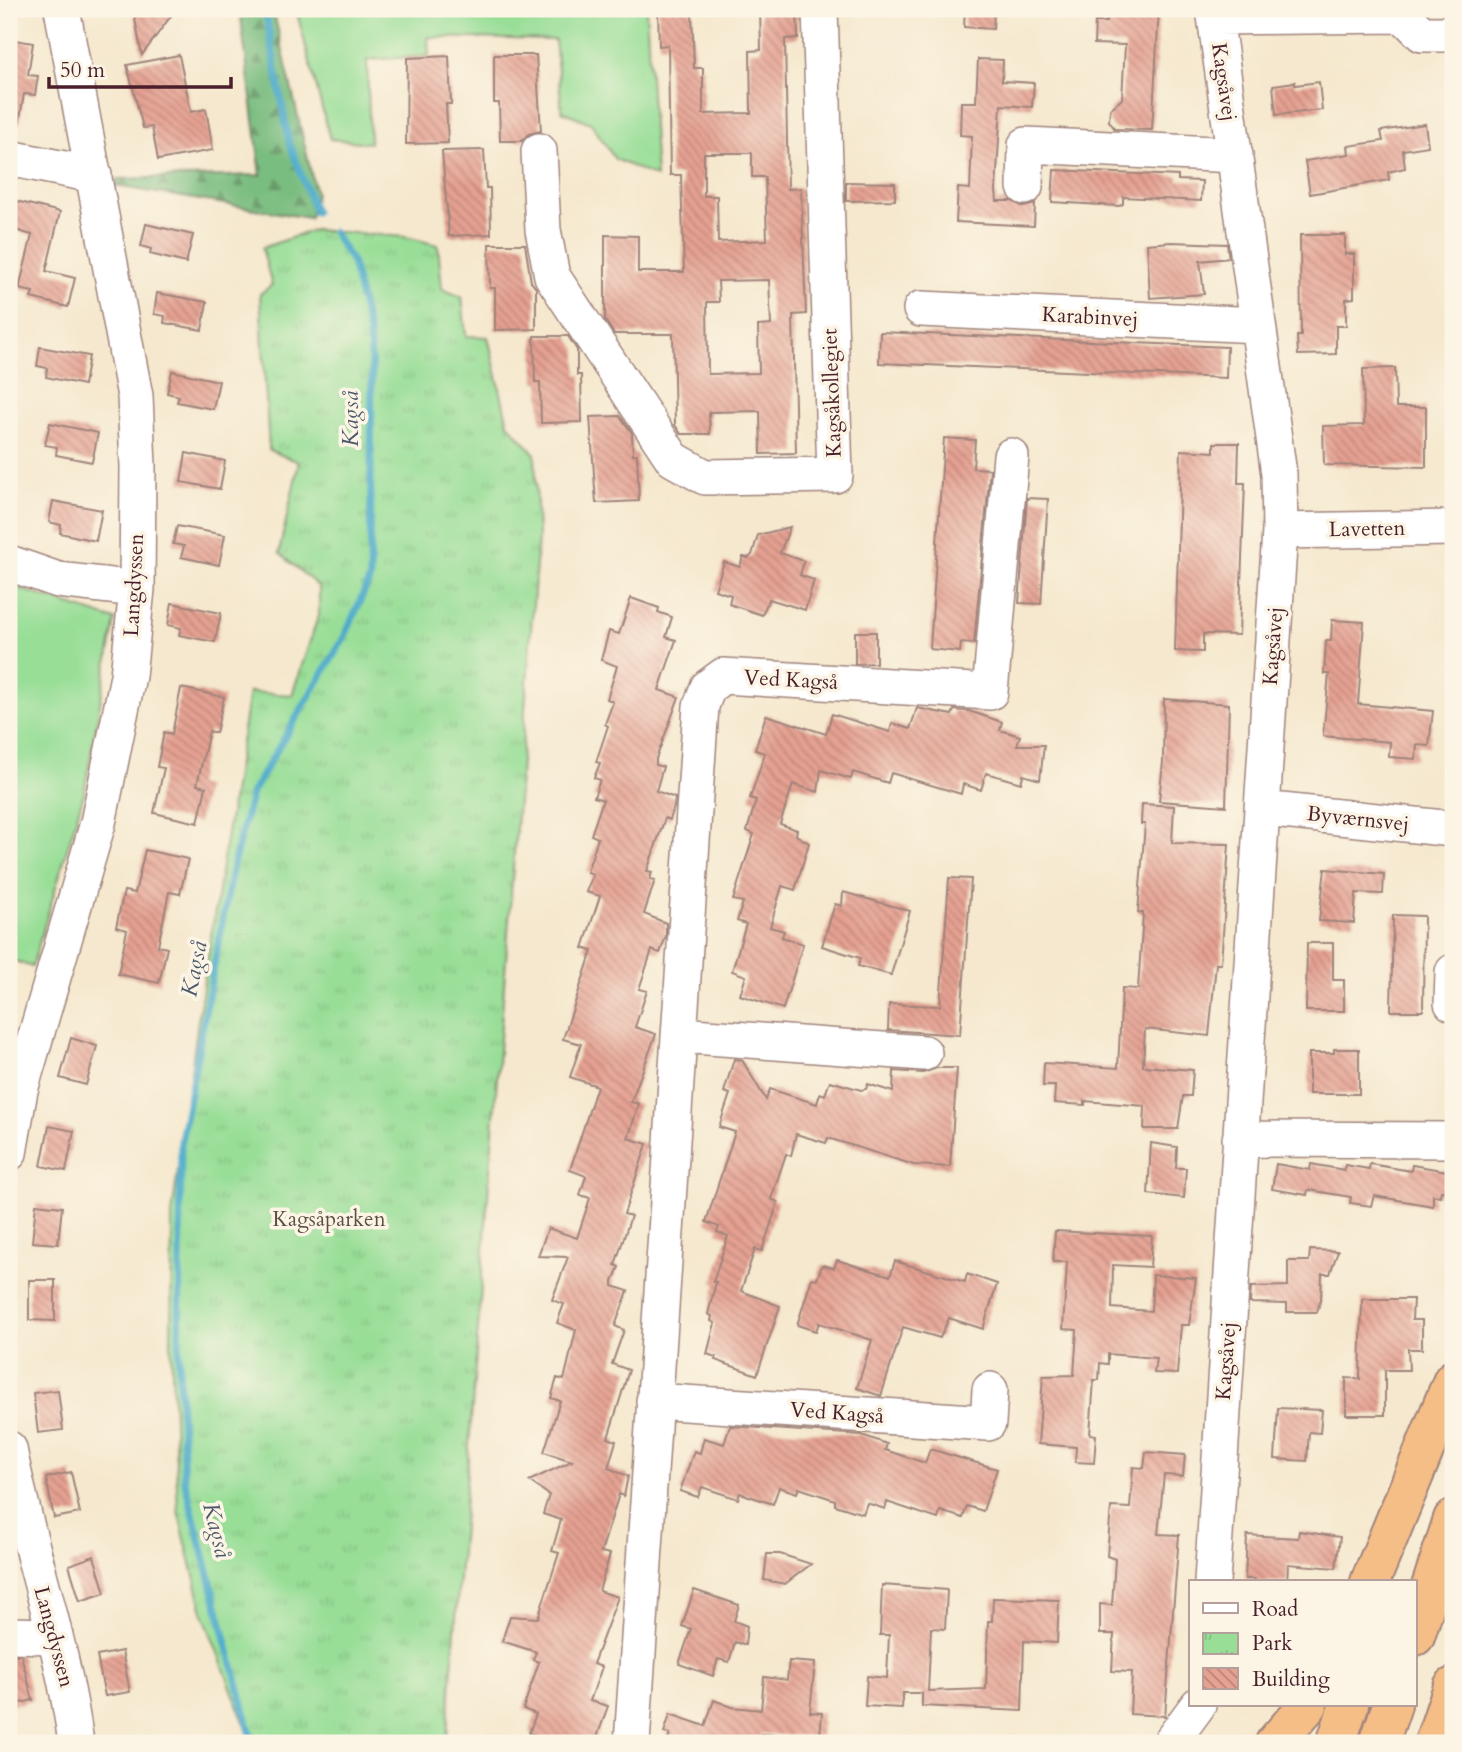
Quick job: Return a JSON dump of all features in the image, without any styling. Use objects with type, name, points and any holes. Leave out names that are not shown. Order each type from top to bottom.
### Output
[{"type":"highway","points":[[1371,1580],[1453,1380]]},
{"type":"highway","points":[[1390,1580],[1453,1388]]},
{"type":"highway","points":[[1416,1633],[1453,1520]]},
{"type":"highway","points":[[1434,1743],[1453,1687]]},
{"type":"highway","points":[[1275,1743],[1307,1706]]},
{"type":"highway","points":[[1336,1743],[1349,1706]]},
{"type":"highway","points":[[1379,1743],[1392,1706]]},
{"type":"street","name":"Langdyssen","points":[[9,1153],[20,1090],[98,823],[128,676],[137,589],[138,467],[135,396],[62,9]]},
{"type":"street","name":"Kagsåkollegiet","points":[[539,151],[543,230],[552,276],[673,459],[705,477],[835,475],[820,9]]},
{"type":"street","points":[[1214,13],[1403,15],[1422,34],[1453,34]]},
{"type":"street","name":"Kagsåvej","points":[[1212,1580],[1280,531],[1279,474],[1214,13]]},
{"type":"street","name":"Kagsåvej","points":[[1025,187],[1026,145],[1235,155]]},
{"type":"street","points":[[9,158],[94,175]]},
{"type":"street","name":"Karabinvej","points":[[921,309],[1258,325]]},
{"type":"street","name":"Ved Kagså","points":[[632,1743],[701,706],[708,687],[723,676],[990,692],[1011,456]]},
{"type":"street","name":"Lavetten","points":[[1280,531],[1453,528]]},
{"type":"street","points":[[9,562],[58,580],[137,589]]},
{"type":"street","name":"Byværnsvej","points":[[1262,809],[1453,829]]},
{"type":"street","points":[[680,1035],[924,1053]]},
{"type":"street","points":[[1241,1139],[1453,1140]]},
{"type":"street","name":"Ved Kagså","points":[[654,1401],[988,1423],[990,1390]]},
{"type":"street","name":"Langdyssen","points":[[9,1449],[21,1514],[70,1693],[76,1743]]},
{"type":"street","points":[[9,1634],[54,1636]]},
{"type":"street","points":[[1170,1743],[1197,1706]]},
{"type":"green space","points":[[273,9],[316,194],[310,218],[115,186],[117,179],[261,175],[240,11]]},
{"type":"green space","points":[[296,9],[646,9],[656,177],[615,159],[591,123],[562,111],[555,40],[428,37],[429,56],[367,60],[370,143],[330,139]]},
{"type":"green space","name":"Kagsåparken","points":[[314,230],[406,237],[438,245],[442,289],[462,297],[466,336],[488,337],[508,424],[535,454],[538,538],[447,1736],[470,1743],[252,1743],[204,1616],[178,1511],[171,1349],[172,1214],[198,1020],[249,692],[292,695],[319,614],[319,587],[279,553],[299,462],[269,450],[260,294],[272,285],[262,248]]},
{"type":"green space","points":[[9,585],[115,620],[84,793],[32,967],[9,959]]},
{"type":"building","points":[[133,9],[176,9],[142,55]]},
{"type":"building","points":[[658,9],[692,9],[694,68],[703,68],[703,114],[751,113],[750,51],[761,50],[760,9],[797,9],[798,38],[785,39],[788,189],[801,188],[806,314],[793,315],[796,453],[761,454],[760,411],[709,412],[710,434],[681,434],[675,425],[673,334],[614,334],[605,320],[605,235],[638,236],[638,272],[684,272],[681,175],[670,175],[668,45],[659,46]],"holes":[[[704,153],[752,153],[752,177],[765,177],[767,240],[718,242],[717,196],[704,196]],[[769,280],[771,325],[758,326],[759,373],[708,374],[707,302],[719,302],[718,281]]]},
{"type":"building","points":[[965,9],[994,9],[993,29],[964,27]]},
{"type":"building","points":[[1108,9],[1159,9],[1152,130],[1115,129],[1109,121],[1110,109],[1122,99],[1125,45],[1094,44],[1095,22],[1107,22]]},
{"type":"building","points":[[9,39],[33,43],[28,75],[38,76],[35,95],[24,94],[19,124],[9,123]]},
{"type":"building","points":[[179,55],[191,112],[206,109],[213,150],[158,160],[152,127],[143,128],[127,65]]},
{"type":"building","points":[[494,55],[536,55],[541,131],[529,134],[522,141],[500,141],[499,103],[494,103]]},
{"type":"building","points":[[449,56],[451,104],[446,104],[448,143],[406,144],[407,58]]},
{"type":"building","points":[[978,59],[1003,60],[1002,81],[1034,83],[1032,107],[1001,105],[996,190],[997,201],[1012,201],[1024,207],[1035,204],[1034,226],[956,222],[958,188],[970,189],[972,136],[960,135],[961,102],[976,102]]},
{"type":"building","points":[[1295,82],[1295,85],[1319,82],[1322,110],[1276,115],[1273,85]]},
{"type":"building","points":[[1425,124],[1428,146],[1403,150],[1405,168],[1388,172],[1389,180],[1310,194],[1305,161],[1349,154],[1348,146],[1383,141],[1381,131]]},
{"type":"building","points":[[484,150],[486,188],[490,188],[491,234],[449,236],[442,151]]},
{"type":"building","points":[[1054,170],[1178,176],[1178,180],[1202,181],[1201,201],[1123,197],[1123,204],[1119,206],[1052,202]]},
{"type":"building","points":[[846,182],[895,183],[895,200],[846,201]]},
{"type":"building","points":[[12,200],[60,212],[46,271],[75,278],[68,307],[31,298],[33,292],[19,289],[32,235],[15,230],[17,222],[9,220]]},
{"type":"building","points":[[146,224],[193,235],[186,263],[150,254],[151,249],[141,246]]},
{"type":"building","points":[[1300,235],[1345,235],[1345,254],[1354,254],[1354,298],[1346,299],[1346,326],[1336,326],[1336,354],[1298,355],[1297,336],[1301,336]]},
{"type":"building","points":[[489,244],[525,244],[531,282],[536,288],[536,329],[495,330],[495,288],[490,288]]},
{"type":"building","points":[[1147,244],[1227,244],[1229,258],[1200,261],[1204,294],[1150,298]]},
{"type":"building","points":[[157,293],[207,302],[202,330],[164,323],[165,316],[154,314]]},
{"type":"building","points":[[880,332],[1227,347],[1226,378],[879,363]]},
{"type":"building","points":[[534,336],[568,336],[577,350],[577,375],[581,375],[582,422],[541,423],[540,382],[535,382]]},
{"type":"building","points":[[40,347],[89,356],[84,385],[46,377],[47,368],[37,366]]},
{"type":"building","points":[[1395,368],[1396,407],[1426,407],[1426,467],[1324,465],[1323,426],[1364,425],[1363,369]]},
{"type":"building","points":[[172,371],[219,381],[213,409],[177,402],[179,396],[167,393]]},
{"type":"building","points":[[620,416],[632,433],[633,454],[637,454],[639,501],[596,503],[590,417]]},
{"type":"building","points":[[50,423],[98,433],[92,462],[56,455],[57,447],[45,445]]},
{"type":"building","points":[[944,438],[975,440],[973,468],[990,469],[974,644],[961,643],[960,652],[930,649]]},
{"type":"building","points":[[1214,443],[1239,443],[1238,483],[1245,483],[1239,635],[1203,634],[1203,652],[1175,651],[1181,450],[1214,452]]},
{"type":"building","points":[[186,453],[225,461],[220,489],[181,482]]},
{"type":"building","points":[[1027,498],[1048,499],[1041,604],[1019,603]]},
{"type":"building","points":[[53,501],[102,510],[96,541],[60,533],[61,525],[49,522]]},
{"type":"building","points":[[177,526],[225,535],[219,565],[181,557],[184,546],[173,544]]},
{"type":"building","points":[[790,527],[780,553],[804,561],[800,575],[814,580],[805,610],[769,599],[762,615],[729,604],[731,595],[715,590],[724,562],[740,567],[743,557],[752,555],[758,535]]},
{"type":"building","points":[[631,598],[659,608],[658,612],[672,617],[666,637],[676,640],[659,690],[679,697],[656,759],[656,765],[663,767],[656,791],[675,798],[670,820],[665,818],[647,871],[652,872],[650,879],[655,880],[644,914],[666,923],[666,936],[660,953],[652,950],[639,989],[647,991],[635,1027],[656,1034],[631,1102],[639,1104],[628,1138],[647,1144],[624,1214],[631,1216],[615,1265],[619,1267],[613,1281],[613,1286],[628,1291],[615,1326],[624,1330],[612,1364],[629,1370],[608,1438],[616,1441],[608,1468],[628,1476],[624,1496],[619,1494],[601,1552],[610,1554],[599,1591],[618,1597],[593,1664],[602,1667],[590,1701],[608,1706],[595,1743],[532,1743],[535,1735],[529,1733],[536,1714],[523,1709],[539,1662],[533,1660],[536,1652],[502,1641],[510,1616],[538,1618],[559,1553],[552,1551],[561,1520],[543,1514],[549,1495],[529,1481],[572,1461],[544,1452],[560,1401],[551,1398],[557,1378],[564,1380],[576,1330],[557,1323],[564,1304],[552,1300],[568,1257],[538,1256],[548,1228],[577,1238],[590,1198],[580,1195],[586,1176],[570,1170],[597,1086],[570,1077],[581,1044],[563,1039],[592,951],[583,948],[600,896],[586,892],[593,874],[587,872],[598,838],[591,835],[603,800],[594,797],[600,780],[594,778],[600,763],[596,762],[608,726],[605,724],[613,702],[607,699],[617,666],[601,660],[609,631],[619,634]]},
{"type":"building","points":[[172,603],[221,613],[215,642],[179,635],[181,628],[168,625]]},
{"type":"building","points":[[1332,620],[1364,622],[1358,704],[1433,711],[1429,746],[1417,745],[1416,759],[1389,757],[1390,742],[1323,736],[1329,674],[1324,674],[1326,641],[1331,641]]},
{"type":"building","points":[[855,632],[876,632],[876,663],[855,664]]},
{"type":"building","points":[[181,688],[224,697],[216,733],[209,731],[197,785],[206,787],[198,823],[154,813],[164,768],[157,767],[164,732],[172,734]]},
{"type":"building","points":[[1164,699],[1229,704],[1226,806],[1159,801]]},
{"type":"building","points":[[917,708],[952,715],[954,710],[969,711],[1002,722],[1000,730],[1020,736],[1017,745],[1044,745],[1040,780],[1023,775],[1021,783],[986,773],[981,790],[963,784],[961,794],[891,773],[888,783],[853,772],[851,779],[821,770],[818,792],[793,784],[780,824],[797,830],[796,835],[809,843],[795,890],[782,886],[770,927],[784,931],[782,937],[803,944],[783,1009],[740,995],[746,976],[732,971],[746,924],[737,921],[743,902],[733,900],[754,834],[747,831],[756,800],[750,798],[765,753],[755,750],[766,715],[826,734],[832,714],[890,732],[892,723],[910,729]]},
{"type":"building","points":[[1142,804],[1174,806],[1172,843],[1229,844],[1221,964],[1216,964],[1209,1036],[1145,1029],[1143,1066],[1193,1070],[1191,1096],[1183,1096],[1178,1129],[1144,1129],[1145,1106],[1085,1101],[1085,1105],[1054,1103],[1055,1086],[1043,1086],[1044,1063],[1118,1068],[1122,988],[1138,989],[1143,913],[1138,913],[1145,824],[1141,824]]},
{"type":"building","points":[[145,850],[188,859],[180,894],[169,892],[158,946],[167,948],[159,983],[118,974],[127,930],[116,927],[124,891],[135,893]]},
{"type":"building","points":[[1325,869],[1384,874],[1383,894],[1356,893],[1354,923],[1319,921]]},
{"type":"building","points":[[949,878],[971,879],[960,1035],[888,1030],[889,1004],[940,1006]]},
{"type":"building","points":[[843,892],[910,911],[891,975],[858,966],[860,958],[822,946],[835,904],[842,906]]},
{"type":"building","points":[[1393,915],[1424,916],[1423,1011],[1391,1011]]},
{"type":"building","points":[[1307,943],[1333,943],[1333,980],[1344,980],[1344,1011],[1306,1011]]},
{"type":"building","points":[[71,1038],[97,1046],[86,1085],[60,1078]]},
{"type":"building","points":[[1334,1049],[1359,1049],[1359,1094],[1309,1094],[1309,1053],[1334,1053]]},
{"type":"building","points":[[734,1059],[742,1060],[766,1100],[770,1089],[817,1104],[820,1093],[825,1095],[830,1081],[861,1090],[866,1089],[868,1084],[893,1092],[894,1071],[923,1073],[937,1068],[957,1068],[950,1167],[914,1165],[828,1138],[826,1143],[796,1134],[791,1156],[786,1154],[771,1199],[778,1202],[762,1251],[755,1249],[741,1291],[780,1306],[757,1375],[715,1360],[716,1357],[707,1354],[715,1323],[708,1314],[716,1282],[713,1282],[728,1236],[717,1232],[719,1227],[706,1222],[735,1132],[719,1127],[730,1094],[724,1092]]},
{"type":"building","points":[[49,1126],[74,1131],[66,1171],[41,1166]]},
{"type":"building","points":[[1151,1143],[1177,1147],[1176,1168],[1186,1168],[1184,1198],[1148,1194]]},
{"type":"building","points":[[1276,1164],[1310,1170],[1311,1164],[1344,1170],[1345,1165],[1369,1169],[1370,1164],[1411,1171],[1412,1165],[1453,1172],[1453,1193],[1441,1191],[1440,1196],[1433,1195],[1433,1206],[1374,1196],[1371,1206],[1350,1203],[1351,1197],[1308,1190],[1307,1195],[1272,1189]]},
{"type":"building","points":[[36,1204],[62,1207],[58,1244],[32,1242]]},
{"type":"building","points":[[1055,1231],[1152,1236],[1150,1267],[1113,1265],[1112,1308],[1151,1311],[1153,1275],[1196,1278],[1189,1325],[1181,1325],[1177,1374],[1154,1373],[1156,1358],[1108,1354],[1108,1364],[1100,1363],[1099,1380],[1094,1380],[1090,1434],[1096,1435],[1094,1463],[1075,1462],[1076,1447],[1038,1444],[1043,1376],[1074,1375],[1077,1330],[1063,1329],[1067,1262],[1053,1262]]},
{"type":"building","points":[[1310,1250],[1338,1251],[1330,1274],[1322,1274],[1321,1299],[1317,1312],[1287,1312],[1287,1304],[1250,1303],[1251,1287],[1288,1286],[1288,1261],[1309,1261]]},
{"type":"building","points":[[837,1260],[890,1276],[895,1261],[965,1282],[967,1274],[997,1284],[983,1329],[949,1318],[940,1338],[903,1327],[881,1396],[857,1388],[872,1340],[819,1323],[816,1331],[797,1325],[812,1278],[817,1279],[822,1265],[834,1268]]},
{"type":"building","points":[[29,1280],[55,1280],[55,1321],[29,1320]]},
{"type":"building","points":[[1362,1299],[1413,1299],[1412,1320],[1422,1320],[1422,1349],[1408,1349],[1409,1370],[1385,1370],[1385,1415],[1346,1415],[1346,1378],[1360,1379]]},
{"type":"building","points":[[58,1390],[63,1430],[38,1433],[33,1393]]},
{"type":"building","points":[[1278,1408],[1322,1410],[1320,1433],[1309,1432],[1307,1461],[1275,1459]]},
{"type":"building","points":[[730,1426],[862,1435],[887,1444],[885,1450],[925,1463],[930,1449],[997,1469],[983,1511],[967,1506],[963,1518],[940,1511],[938,1519],[887,1502],[885,1509],[867,1503],[863,1514],[835,1505],[835,1500],[799,1488],[797,1493],[779,1487],[773,1504],[740,1493],[738,1499],[702,1487],[698,1497],[680,1491],[694,1451],[700,1453],[704,1438],[724,1444]]},
{"type":"building","points":[[1146,1452],[1185,1455],[1183,1476],[1164,1475],[1158,1534],[1179,1535],[1165,1716],[1130,1714],[1132,1672],[1112,1671],[1114,1634],[1100,1634],[1100,1604],[1112,1605],[1115,1559],[1107,1556],[1111,1507],[1130,1508],[1133,1467],[1144,1468]]},
{"type":"building","points":[[71,1472],[80,1513],[54,1518],[46,1478]]},
{"type":"building","points":[[1299,1531],[1340,1537],[1336,1568],[1288,1564],[1287,1580],[1245,1579],[1247,1535],[1298,1538]]},
{"type":"building","points":[[767,1554],[780,1554],[811,1564],[785,1584],[764,1580]]},
{"type":"building","points":[[94,1556],[105,1593],[80,1601],[69,1565]]},
{"type":"building","points":[[882,1585],[947,1590],[945,1629],[931,1628],[928,1691],[986,1689],[988,1621],[992,1621],[993,1598],[1059,1600],[1057,1643],[1024,1641],[1022,1711],[922,1706],[922,1693],[903,1693],[902,1708],[865,1706],[867,1676],[887,1678],[889,1635],[880,1635]]},
{"type":"building","points":[[694,1590],[739,1605],[734,1621],[747,1626],[745,1645],[735,1642],[729,1662],[718,1659],[713,1676],[679,1664],[691,1629],[682,1626]]},
{"type":"building","points":[[122,1651],[130,1692],[105,1696],[97,1656]]},
{"type":"building","points":[[9,1655],[21,1655],[33,1700],[9,1706]]},
{"type":"building","points":[[789,1661],[815,1663],[810,1712],[822,1713],[820,1737],[761,1734],[760,1743],[667,1743],[670,1734],[664,1733],[670,1714],[705,1726],[714,1700],[732,1707],[761,1710],[764,1677],[787,1680]]},
{"type":"waterway","name":"Kagså","points":[[265,9],[289,142],[315,212]]},
{"type":"waterway","name":"Kagså","points":[[253,1743],[184,1479],[179,1369],[181,1141],[233,865],[252,792],[344,638],[370,578],[372,370],[369,333],[352,262],[333,232]]}]
